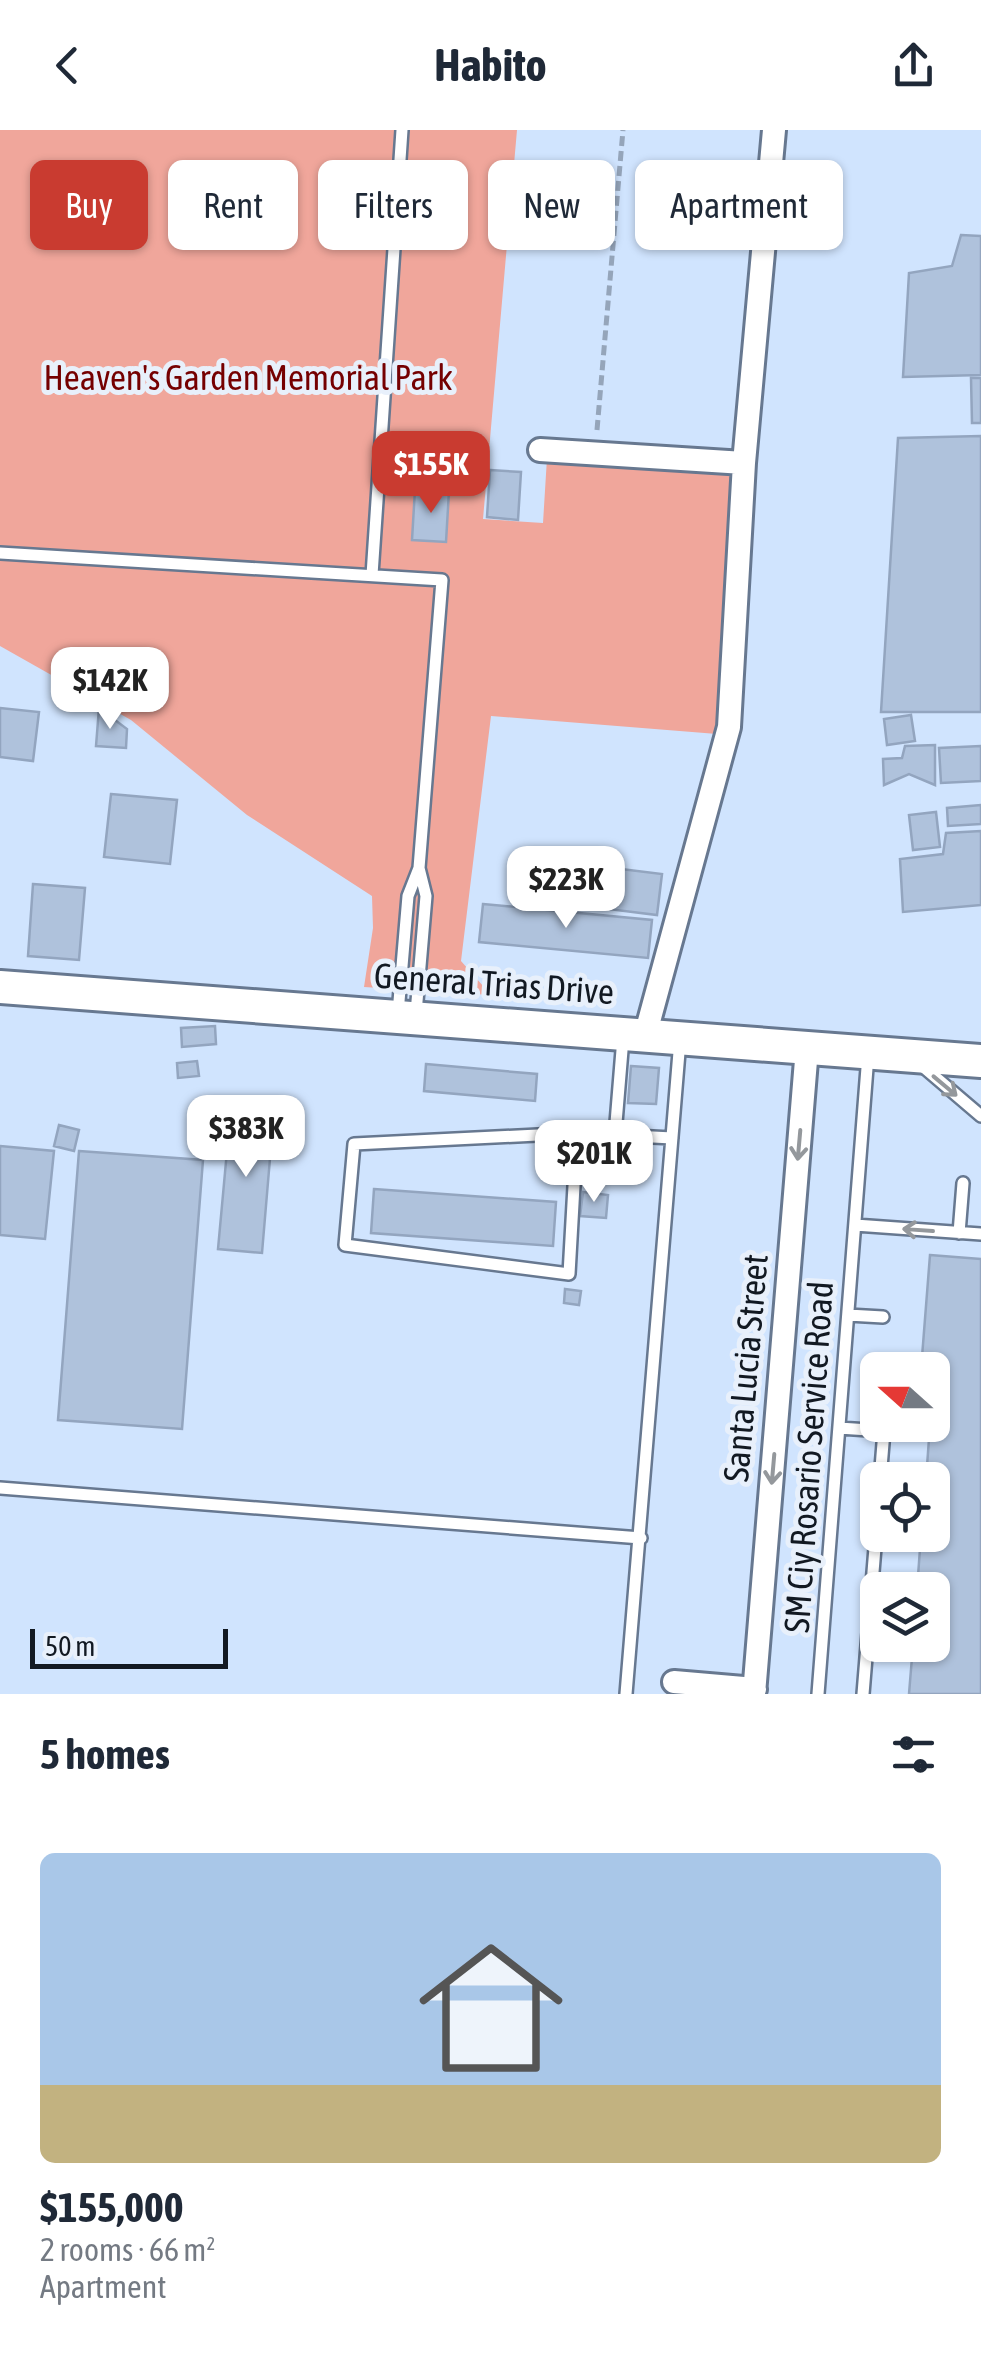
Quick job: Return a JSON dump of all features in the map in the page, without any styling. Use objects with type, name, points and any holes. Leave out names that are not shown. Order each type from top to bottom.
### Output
[{"type":"main road","name":"General Trias Drive","points":[[0,987],[981,1061]]},
{"type":"street","points":[[634,1035],[729,727],[744,463],[774,130]]},
{"type":"street","points":[[540,450],[744,463]]},
{"type":"street","name":"Santa Lucia Street","points":[[754,1692],[807,1048]]},
{"type":"street","points":[[674,1682],[754,1692]]},
{"type":"lane","points":[[372,575],[402,130]]},
{"type":"lane","points":[[0,553],[439,578],[443,583],[420,868],[408,896],[407,1018]]},
{"type":"lane","points":[[615,1135],[634,1035]]},
{"type":"lane","points":[[626,1694],[642,1538],[680,1038]]},
{"type":"lane","name":"SM Ciy Rosario Service Road","points":[[818,1694],[868,1052]]},
{"type":"lane","points":[[909,1055],[981,1116]]},
{"type":"lane","points":[[578,1133],[569,1274],[345,1245],[354,1144],[578,1133],[672,1138]]},
{"type":"lane","points":[[959,1233],[963,1183]]},
{"type":"lane","points":[[855,1225],[981,1234]]},
{"type":"lane","points":[[848,1314],[883,1317]]},
{"type":"lane","points":[[839,1428],[884,1432],[882,1462]]},
{"type":"lane","points":[[0,1488],[642,1538]]},
{"type":"lane","points":[[864,1694],[875,1552]]},
{"type":"path","points":[[595,453],[623,130]]},
{"type":"green space","name":"Heaven's Garden Memorial Park","points":[[0,130],[517,130],[514,160],[488,160],[488,250],[507,250],[483,519],[543,523],[547,458],[732,470],[717,734],[491,716],[461,961],[491,995],[364,987],[373,928],[372,896],[247,815],[131,720],[0,646]]},
{"type":"building","points":[[961,235],[981,236],[981,375],[903,377],[909,273],[952,266]]},
{"type":"building","points":[[971,378],[981,378],[981,423],[972,423]]},
{"type":"building","points":[[981,436],[981,712],[881,712],[898,438]]},
{"type":"building","points":[[490,470],[521,472],[518,520],[487,517]]},
{"type":"building","points":[[415,489],[449,491],[446,542],[412,540]]},
{"type":"building","points":[[0,708],[39,712],[33,761],[0,757]]},
{"type":"building","points":[[99,708],[127,729],[126,748],[96,746]]},
{"type":"building","points":[[911,715],[915,741],[887,745],[884,719]]},
{"type":"building","points":[[935,745],[935,785],[909,774],[884,785],[883,759],[902,758],[905,746]]},
{"type":"building","points":[[981,746],[981,781],[941,783],[939,748]]},
{"type":"building","points":[[111,794],[177,800],[170,864],[104,857]]},
{"type":"building","points":[[981,805],[981,824],[948,826],[947,808]]},
{"type":"building","points":[[936,812],[940,847],[913,850],[909,815]]},
{"type":"building","points":[[981,831],[981,905],[903,912],[900,859],[943,854],[946,833]]},
{"type":"building","points":[[613,868],[662,874],[657,915],[608,909]]},
{"type":"building","points":[[33,884],[85,888],[79,960],[28,956]]},
{"type":"building","points":[[483,904],[652,920],[648,958],[479,942]]},
{"type":"building","points":[[215,1026],[216,1044],[182,1047],[181,1028]]},
{"type":"building","points":[[197,1061],[199,1076],[178,1078],[177,1063]]},
{"type":"building","points":[[426,1064],[537,1074],[535,1101],[424,1091]]},
{"type":"building","points":[[631,1066],[659,1068],[656,1104],[628,1103]]},
{"type":"building","points":[[231,1107],[274,1111],[262,1253],[218,1249]]},
{"type":"building","points":[[59,1125],[79,1130],[74,1151],[54,1146]]},
{"type":"building","points":[[0,1146],[54,1151],[45,1239],[0,1235]]},
{"type":"building","points":[[79,1151],[203,1160],[182,1429],[58,1420]]},
{"type":"building","points":[[374,1189],[556,1202],[553,1246],[371,1233]]},
{"type":"building","points":[[583,1192],[608,1195],[606,1218],[580,1216]]},
{"type":"building","points":[[930,1255],[981,1259],[981,1694],[909,1694],[912,1662],[950,1662],[950,1572],[918,1572],[920,1552],[950,1552],[950,1462],[927,1462],[929,1442],[950,1442],[950,1352],[922,1352]]},
{"type":"building","points":[[565,1289],[581,1291],[579,1305],[564,1303]]}]
